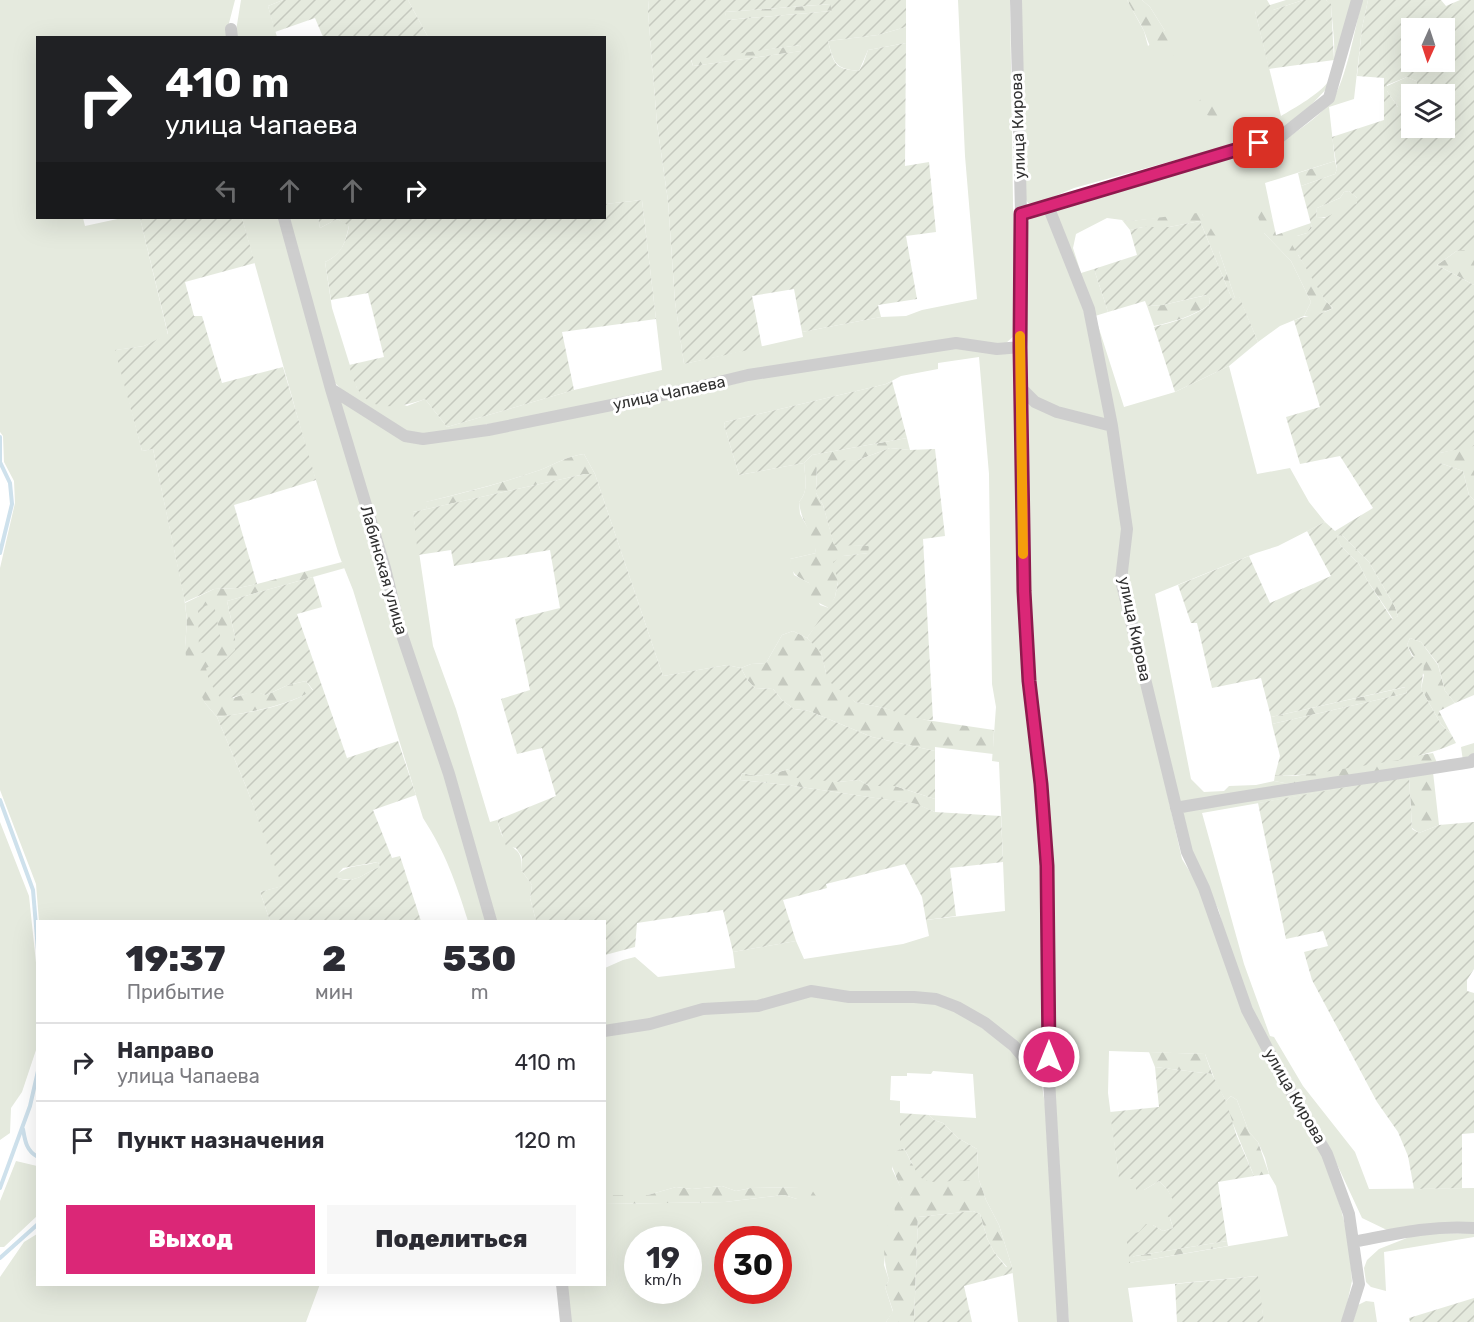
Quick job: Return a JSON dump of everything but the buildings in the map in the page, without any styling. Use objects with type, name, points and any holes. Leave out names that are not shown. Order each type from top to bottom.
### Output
[{"type":"street","name":"улица Кирова","points":[[1016,0],[1021,214],[1020,347],[1024,591],[1029,681],[1041,784],[1047,866],[1049,1079],[1063,1322]]},
{"type":"street","points":[[1021,214],[1280,137],[1329,98],[1357,0]]},
{"type":"street","name":"улица Кирова","points":[[1048,206],[1089,309],[1112,426],[1127,529],[1121,580],[1187,852],[1204,888],[1247,1010],[1327,1154],[1349,1214],[1359,1284],[1347,1322]]},
{"type":"street","name":"Лабинская улица","points":[[284,219],[331,389],[385,568],[399,626],[449,774],[491,920]]},
{"type":"street","name":"улица Чапаева","points":[[331,389],[405,436],[423,439],[488,430],[686,390],[748,375],[956,343],[997,349],[1020,347]]},
{"type":"street","points":[[1021,388],[1035,402],[1057,412],[1112,426]]},
{"type":"street","points":[[1176,808],[1236,797],[1439,768],[1471,762],[1474,759]]},
{"type":"street","points":[[606,1031],[650,1024],[702,1009],[758,1006],[811,991],[849,997],[936,999],[986,1023],[1014,1046],[1032,1068],[1049,1079]]},
{"type":"street","points":[[1353,1242],[1414,1229],[1447,1226],[1474,1228]]},
{"type":"street","points":[[562,1286],[566,1322]]},
{"type":"green space","points":[[0,0],[235,0],[228,27],[229,36],[36,36],[36,219],[83,219],[85,226],[117,219],[140,219],[168,335],[144,346],[116,350],[142,451],[153,449],[184,596],[187,621],[185,647],[205,703],[217,717],[247,789],[283,886],[260,892],[270,920],[39,920],[36,884],[0,790],[0,568],[15,503],[14,481],[4,462],[3,436],[0,432]]},
{"type":"green space","points":[[241,0],[283,0],[268,6],[277,36],[235,36]]},
{"type":"green space","points":[[283,0],[408,0],[427,36],[323,36],[315,18],[275,32],[268,6]]},
{"type":"green space","points":[[408,0],[649,0],[657,124],[668,201],[675,302],[684,364],[803,337],[802,332],[881,317],[906,316],[922,310],[977,299],[965,156],[958,0],[1010,0],[1015,335],[1006,343],[996,345],[950,340],[423,436],[405,433],[349,397],[333,381],[288,219],[318,219],[320,228],[337,219],[349,225],[342,248],[325,262],[332,308],[357,388],[407,406],[425,399],[447,427],[574,390],[662,370],[642,200],[606,204],[606,36],[427,36]]},
{"type":"green space","points":[[649,0],[906,0],[906,27],[878,35],[828,41],[836,64],[844,69],[859,71],[868,50],[906,43],[905,166],[929,162],[936,232],[906,236],[917,299],[878,305],[881,317],[802,332],[794,289],[752,296],[762,347],[684,364],[675,302],[668,201],[657,124]],"holes":[[[830,4],[832,11],[727,20],[725,12]],[[800,45],[801,51],[693,66],[691,60]]]},
{"type":"green space","points":[[1021,0],[1127,0],[1144,31],[1148,46],[1165,31],[1150,7],[1142,0],[1267,0],[1270,5],[1286,0],[1303,0],[1273,10],[1255,11],[1281,116],[1326,85],[1334,63],[1334,43],[1331,5],[1326,0],[1352,0],[1332,83],[1296,121],[1270,134],[1074,188],[1036,204],[1028,203],[1024,197]]},
{"type":"green space","points":[[1127,0],[1142,0],[1150,7],[1165,31],[1172,36],[1175,45],[1173,58],[1160,55],[1153,50]]},
{"type":"green space","points":[[1303,0],[1326,0],[1331,4],[1334,60],[1269,69],[1255,11],[1270,5],[1273,10]]},
{"type":"green space","points":[[1362,0],[1368,0],[1362,28],[1354,99],[1329,107],[1335,161],[1265,183],[1273,221],[1265,206],[1264,233],[1291,261],[1311,302],[1304,316],[1280,326],[1258,342],[1239,297],[1235,298],[1219,251],[1202,214],[1130,221],[1107,218],[1076,234],[1073,248],[1081,273],[1094,269],[1108,312],[1095,316],[1124,407],[1175,392],[1229,366],[1257,474],[1290,468],[1309,502],[1325,522],[1278,546],[1155,594],[1191,779],[1204,792],[1224,791],[1229,786],[1256,785],[1274,781],[1295,785],[1463,761],[1461,747],[1474,743],[1474,765],[1202,813],[1244,964],[1270,1036],[1274,1037],[1303,1086],[1355,1152],[1369,1189],[1474,1188],[1474,1227],[1389,1231],[1362,1218],[1322,1132],[1296,1096],[1249,1007],[1229,952],[1219,911],[1190,848],[1125,579],[1113,413],[1054,208],[1289,137],[1322,111],[1337,91],[1354,37]]},
{"type":"green space","points":[[1368,0],[1441,0],[1446,6],[1460,0],[1474,0],[1474,250],[1458,250],[1437,265],[1474,285],[1474,446],[1440,453],[1440,463],[1463,471],[1469,495],[1474,500],[1474,695],[1455,703],[1445,691],[1438,664],[1421,642],[1410,638],[1407,645],[1412,656],[1424,665],[1421,689],[1441,724],[1456,743],[1417,756],[1390,761],[1312,774],[1275,775],[1280,756],[1272,724],[1407,693],[1405,687],[1271,717],[1261,678],[1212,688],[1197,623],[1191,623],[1178,585],[1249,556],[1270,603],[1331,576],[1307,531],[1325,522],[1335,531],[1373,508],[1340,456],[1300,464],[1286,417],[1320,407],[1294,320],[1323,313],[1333,308],[1325,300],[1291,243],[1297,236],[1307,233],[1312,228],[1301,186],[1335,174],[1337,169],[1332,137],[1384,120],[1384,78],[1357,76],[1362,28]],"holes":[[[1349,191],[1357,198],[1357,203],[1324,218],[1316,218],[1317,208],[1340,198],[1344,192]],[[1342,535],[1369,562],[1398,616],[1392,619],[1359,564],[1341,546],[1336,536]]]},
{"type":"green space","points":[[831,4],[832,11],[726,20],[725,12]]},
{"type":"green space","points":[[906,27],[906,43],[868,50],[859,71],[845,69],[837,64],[828,41],[878,35]]},
{"type":"green space","points":[[800,45],[802,51],[693,66],[691,59]]},
{"type":"green space","points":[[1407,77],[1416,81],[1417,84],[1401,84],[1401,107],[1398,107],[1387,91],[1387,86]]},
{"type":"green space","points":[[1201,99],[1227,105],[1233,111],[1231,118],[1221,122],[1201,112],[1196,104]]},
{"type":"green space","points":[[1335,161],[1337,169],[1335,174],[1301,186],[1298,173]]},
{"type":"green space","points":[[1349,191],[1357,198],[1357,203],[1338,214],[1316,218],[1317,208],[1340,198],[1344,192]]},
{"type":"green space","points":[[642,200],[656,319],[562,332],[574,390],[447,427],[425,399],[388,406],[370,402],[363,396],[357,388],[349,365],[384,357],[368,293],[331,300],[325,262],[335,256],[342,247],[349,226],[337,219],[606,219],[606,204]]},
{"type":"green space","points":[[1259,203],[1266,206],[1276,235],[1311,223],[1312,228],[1307,233],[1297,236],[1298,255],[1325,300],[1333,308],[1315,316],[1304,316],[1311,302],[1291,261],[1264,233],[1254,206]]},
{"type":"green space","points":[[1047,211],[1085,314],[1110,424],[1125,531],[1119,580],[1182,859],[1203,893],[1225,955],[1326,1164],[1349,1241],[1352,1281],[1343,1322],[1264,1322],[1257,1276],[1128,1288],[1133,1322],[1069,1322],[1031,649],[1024,416],[1024,231],[1035,215]],"holes":[[[1109,1051],[1205,1054],[1226,1101],[1231,1096],[1237,1100],[1249,1132],[1258,1142],[1269,1174],[1276,1186],[1288,1236],[1129,1263],[1153,1225],[1163,1231],[1173,1228],[1167,1209],[1175,1202],[1159,1181],[1144,1190],[1132,1179],[1119,1178],[1108,1093]]]},
{"type":"green space","points":[[1202,214],[1220,243],[1219,251],[1235,298],[1232,299],[1200,221],[1169,227],[1143,227],[1130,230],[1122,220]]},
{"type":"green space","points":[[140,219],[242,219],[255,263],[185,282],[194,316],[202,316],[222,383],[283,367],[316,480],[234,505],[257,584],[214,589],[185,602],[153,449],[142,451],[115,350],[144,346],[168,334]]},
{"type":"green space","points":[[242,219],[280,219],[488,920],[468,920],[449,868],[423,818],[353,590],[339,555],[309,458]]},
{"type":"green space","points":[[318,219],[337,219],[320,228]]},
{"type":"green space","points":[[1200,221],[1232,299],[1239,296],[1258,342],[1229,366],[1175,392],[1154,327],[1196,313],[1209,305],[1210,299],[1206,295],[1163,305],[1147,306],[1145,301],[1108,312],[1094,269],[1137,255],[1130,230],[1143,227],[1169,227]]},
{"type":"green space","points":[[1458,250],[1474,250],[1474,285],[1437,265]]},
{"type":"green space","points":[[1207,295],[1210,299],[1209,305],[1203,309],[1183,318],[1154,326],[1147,306],[1163,305]]},
{"type":"green space","points":[[952,348],[1015,353],[1014,434],[1024,672],[1040,833],[1045,1074],[1002,1030],[940,998],[847,993],[755,1003],[606,1029],[606,968],[623,960],[635,957],[658,977],[735,968],[733,952],[796,941],[804,959],[903,944],[929,936],[926,920],[1005,911],[999,762],[992,761],[996,707],[992,684],[989,474],[979,357],[938,363],[938,369],[901,376],[886,384],[725,422],[739,475],[804,463],[806,484],[799,502],[800,514],[814,539],[816,553],[790,559],[794,575],[809,583],[820,605],[829,608],[807,638],[793,631],[782,635],[766,663],[751,664],[741,668],[727,665],[663,676],[595,474],[584,454],[512,479],[426,502],[427,509],[413,512],[433,646],[456,709],[490,822],[497,820],[503,836],[519,854],[521,870],[532,885],[530,898],[536,920],[495,920],[402,623],[337,397],[406,439],[670,399],[755,379]]},
{"type":"green space","points":[[892,381],[907,438],[812,455],[804,463],[739,475],[725,422]]},
{"type":"green space","points":[[907,438],[910,450],[890,448],[858,460],[817,464],[816,493],[823,505],[834,544],[870,546],[869,553],[843,556],[835,597],[829,608],[811,599],[809,583],[793,572],[790,564],[790,559],[816,553],[799,502],[805,489],[804,463],[812,455]]},
{"type":"green space","points":[[1474,446],[1474,500],[1469,495],[1463,471],[1440,463],[1440,453]]},
{"type":"green space","points":[[890,448],[935,449],[945,536],[923,539],[933,720],[855,702],[831,683],[821,652],[807,638],[835,597],[838,582],[833,562],[843,556],[868,553],[869,546],[834,545],[823,505],[816,493],[817,464],[823,461],[858,460]]},
{"type":"green space","points":[[584,454],[595,474],[585,474],[427,509],[425,502],[511,479]]},
{"type":"green space","points":[[585,474],[595,474],[663,676],[727,665],[741,668],[755,688],[773,689],[794,709],[809,711],[872,737],[935,751],[935,799],[895,786],[869,786],[859,780],[837,782],[797,778],[789,769],[772,774],[742,773],[740,780],[917,804],[935,812],[1001,816],[1003,862],[950,868],[956,916],[926,920],[922,897],[905,864],[826,884],[827,888],[783,900],[796,941],[733,952],[723,910],[637,923],[635,947],[606,955],[606,920],[536,920],[530,898],[532,885],[521,870],[522,857],[516,848],[506,846],[497,820],[556,796],[542,748],[517,754],[501,699],[530,690],[515,619],[560,608],[550,550],[454,566],[451,550],[418,555],[413,512]]},
{"type":"green space","points":[[1342,535],[1369,562],[1398,616],[1393,619],[1359,564],[1341,546],[1335,536]]},
{"type":"green space","points":[[342,562],[345,568],[227,601],[235,637],[235,651],[226,659],[233,698],[253,691],[266,695],[288,685],[306,681],[313,691],[266,708],[217,717],[205,703],[187,666],[185,603],[214,589],[257,584]]},
{"type":"green space","points":[[313,577],[322,607],[297,614],[347,758],[398,741],[416,795],[373,810],[392,858],[400,856],[421,920],[270,920],[260,892],[282,886],[247,789],[217,717],[279,705],[313,690],[306,681],[288,685],[266,695],[248,693],[221,699],[209,681],[206,668],[226,659],[235,650],[235,637],[227,601]],"holes":[[[378,862],[380,867],[358,878],[348,880],[335,877],[343,868]]]},
{"type":"green space","points":[[214,604],[221,641],[215,652],[199,653],[198,607]]},
{"type":"green space","points":[[793,631],[807,638],[821,651],[826,673],[855,702],[926,720],[994,730],[993,754],[935,747],[935,751],[872,737],[809,711],[794,709],[773,689],[755,688],[741,668],[751,664],[766,663],[782,635]]},
{"type":"green space","points":[[1410,638],[1421,642],[1438,665],[1445,691],[1455,703],[1439,711],[1451,734],[1441,724],[1421,689],[1424,675],[1407,645]]},
{"type":"green space","points":[[1406,687],[1407,693],[1272,724],[1271,717]]},
{"type":"green space","points":[[1433,753],[1437,763],[1295,785],[1274,781],[1275,775],[1295,776]]},
{"type":"green space","points":[[789,769],[837,782],[859,780],[869,786],[895,786],[935,799],[935,812],[916,804],[740,780],[742,773],[772,774]]},
{"type":"green space","points":[[1433,772],[1439,825],[1419,833],[1412,828],[1409,776]]},
{"type":"green space","points":[[1409,776],[1412,829],[1419,833],[1439,825],[1474,822],[1474,969],[1467,980],[1467,991],[1474,993],[1474,1133],[1462,1134],[1462,1188],[1414,1189],[1408,1156],[1398,1132],[1377,1102],[1312,980],[1304,952],[1328,946],[1323,931],[1286,939],[1258,803]]},
{"type":"green space","points":[[0,822],[29,896],[36,963],[36,1050],[22,1092],[11,1108],[10,1133],[0,1140]]},
{"type":"green space","points":[[378,862],[380,867],[359,878],[349,880],[334,877],[349,868]]},
{"type":"green space","points":[[812,994],[938,1003],[960,1012],[1012,1050],[1042,1086],[1058,1322],[1018,1322],[1012,1267],[999,1225],[979,1180],[977,1149],[958,1138],[943,1123],[934,1120],[929,1115],[976,1118],[973,1074],[933,1071],[931,1074],[907,1073],[907,1076],[891,1076],[890,1100],[900,1101],[900,1150],[896,1151],[892,1169],[902,1190],[902,1197],[895,1213],[885,1253],[884,1265],[889,1280],[885,1287],[893,1312],[886,1322],[570,1322],[565,1286],[606,1286],[606,1204],[725,1202],[784,1195],[797,1199],[800,1187],[751,1188],[736,1191],[722,1186],[692,1189],[676,1187],[648,1195],[606,1195],[606,1033],[705,1012]]},
{"type":"green space","points":[[1149,1052],[1205,1054],[1212,1074],[1155,1067]]},
{"type":"green space","points":[[1155,1067],[1212,1074],[1226,1101],[1236,1134],[1254,1176],[1218,1182],[1227,1241],[1129,1257],[1126,1235],[1139,1232],[1146,1224],[1163,1231],[1173,1228],[1170,1218],[1162,1212],[1174,1202],[1167,1189],[1159,1181],[1139,1196],[1132,1179],[1119,1179],[1110,1112],[1159,1107]]},
{"type":"green space","points":[[1231,1096],[1237,1100],[1249,1132],[1258,1142],[1269,1174],[1254,1176],[1227,1109],[1226,1101]]},
{"type":"green space","points":[[900,1113],[929,1115],[934,1120],[943,1123],[958,1138],[977,1149],[979,1180],[930,1182],[919,1177],[904,1148],[900,1150]]},
{"type":"green space","points":[[904,1148],[912,1164],[964,1180],[979,1180],[999,1225],[1012,1267],[1007,1267],[994,1252],[980,1214],[973,1211],[918,1217],[914,1322],[886,1322],[893,1311],[885,1287],[889,1280],[884,1254],[885,1236],[895,1213],[894,1203],[902,1197],[890,1158],[896,1151]]},
{"type":"green space","points":[[16,1161],[36,1166],[36,1217],[4,1247],[0,1247],[0,1201]]},
{"type":"green space","points":[[722,1186],[736,1191],[751,1188],[800,1187],[812,1190],[818,1199],[797,1199],[784,1195],[725,1202],[606,1204],[606,1195],[648,1195],[676,1187],[692,1189]]},
{"type":"green space","points":[[973,1211],[980,1214],[994,1252],[1006,1267],[1012,1267],[1013,1273],[964,1286],[972,1322],[914,1322],[918,1217]]},
{"type":"green space","points":[[1474,1233],[1474,1237],[1384,1252],[1386,1291],[1371,1287],[1366,1282],[1364,1268],[1367,1260],[1379,1249],[1417,1234]]},
{"type":"green space","points":[[36,1235],[36,1286],[319,1286],[306,1322],[0,1322],[0,1277],[24,1242]]},
{"type":"green space","points":[[1227,1241],[1228,1246],[1129,1263],[1129,1257]]},
{"type":"green space","points":[[1258,1276],[1264,1322],[1177,1322],[1175,1284]]},
{"type":"green space","points":[[1474,1298],[1474,1322],[1410,1322],[1409,1318]]},
{"type":"green space","points":[[1366,1301],[1374,1302],[1377,1322],[1353,1322],[1358,1305]]},
{"type":"waterway","points":[[0,437],[0,462],[10,483],[12,504],[0,553]]},
{"type":"waterway","points":[[0,800],[33,890],[36,926]]},
{"type":"waterway","points":[[0,1188],[30,1106],[36,1080]]},
{"type":"waterway","points":[[23,1129],[25,1141],[36,1156]]},
{"type":"waterway","points":[[0,1258],[36,1226]]},
{"type":"slow traffic","points":[[1020,336],[1023,554]]},
{"type":"route","points":[[1049,1057],[1047,866],[1041,784],[1029,681],[1024,591],[1020,347],[1021,214],[1259,143]]}]
